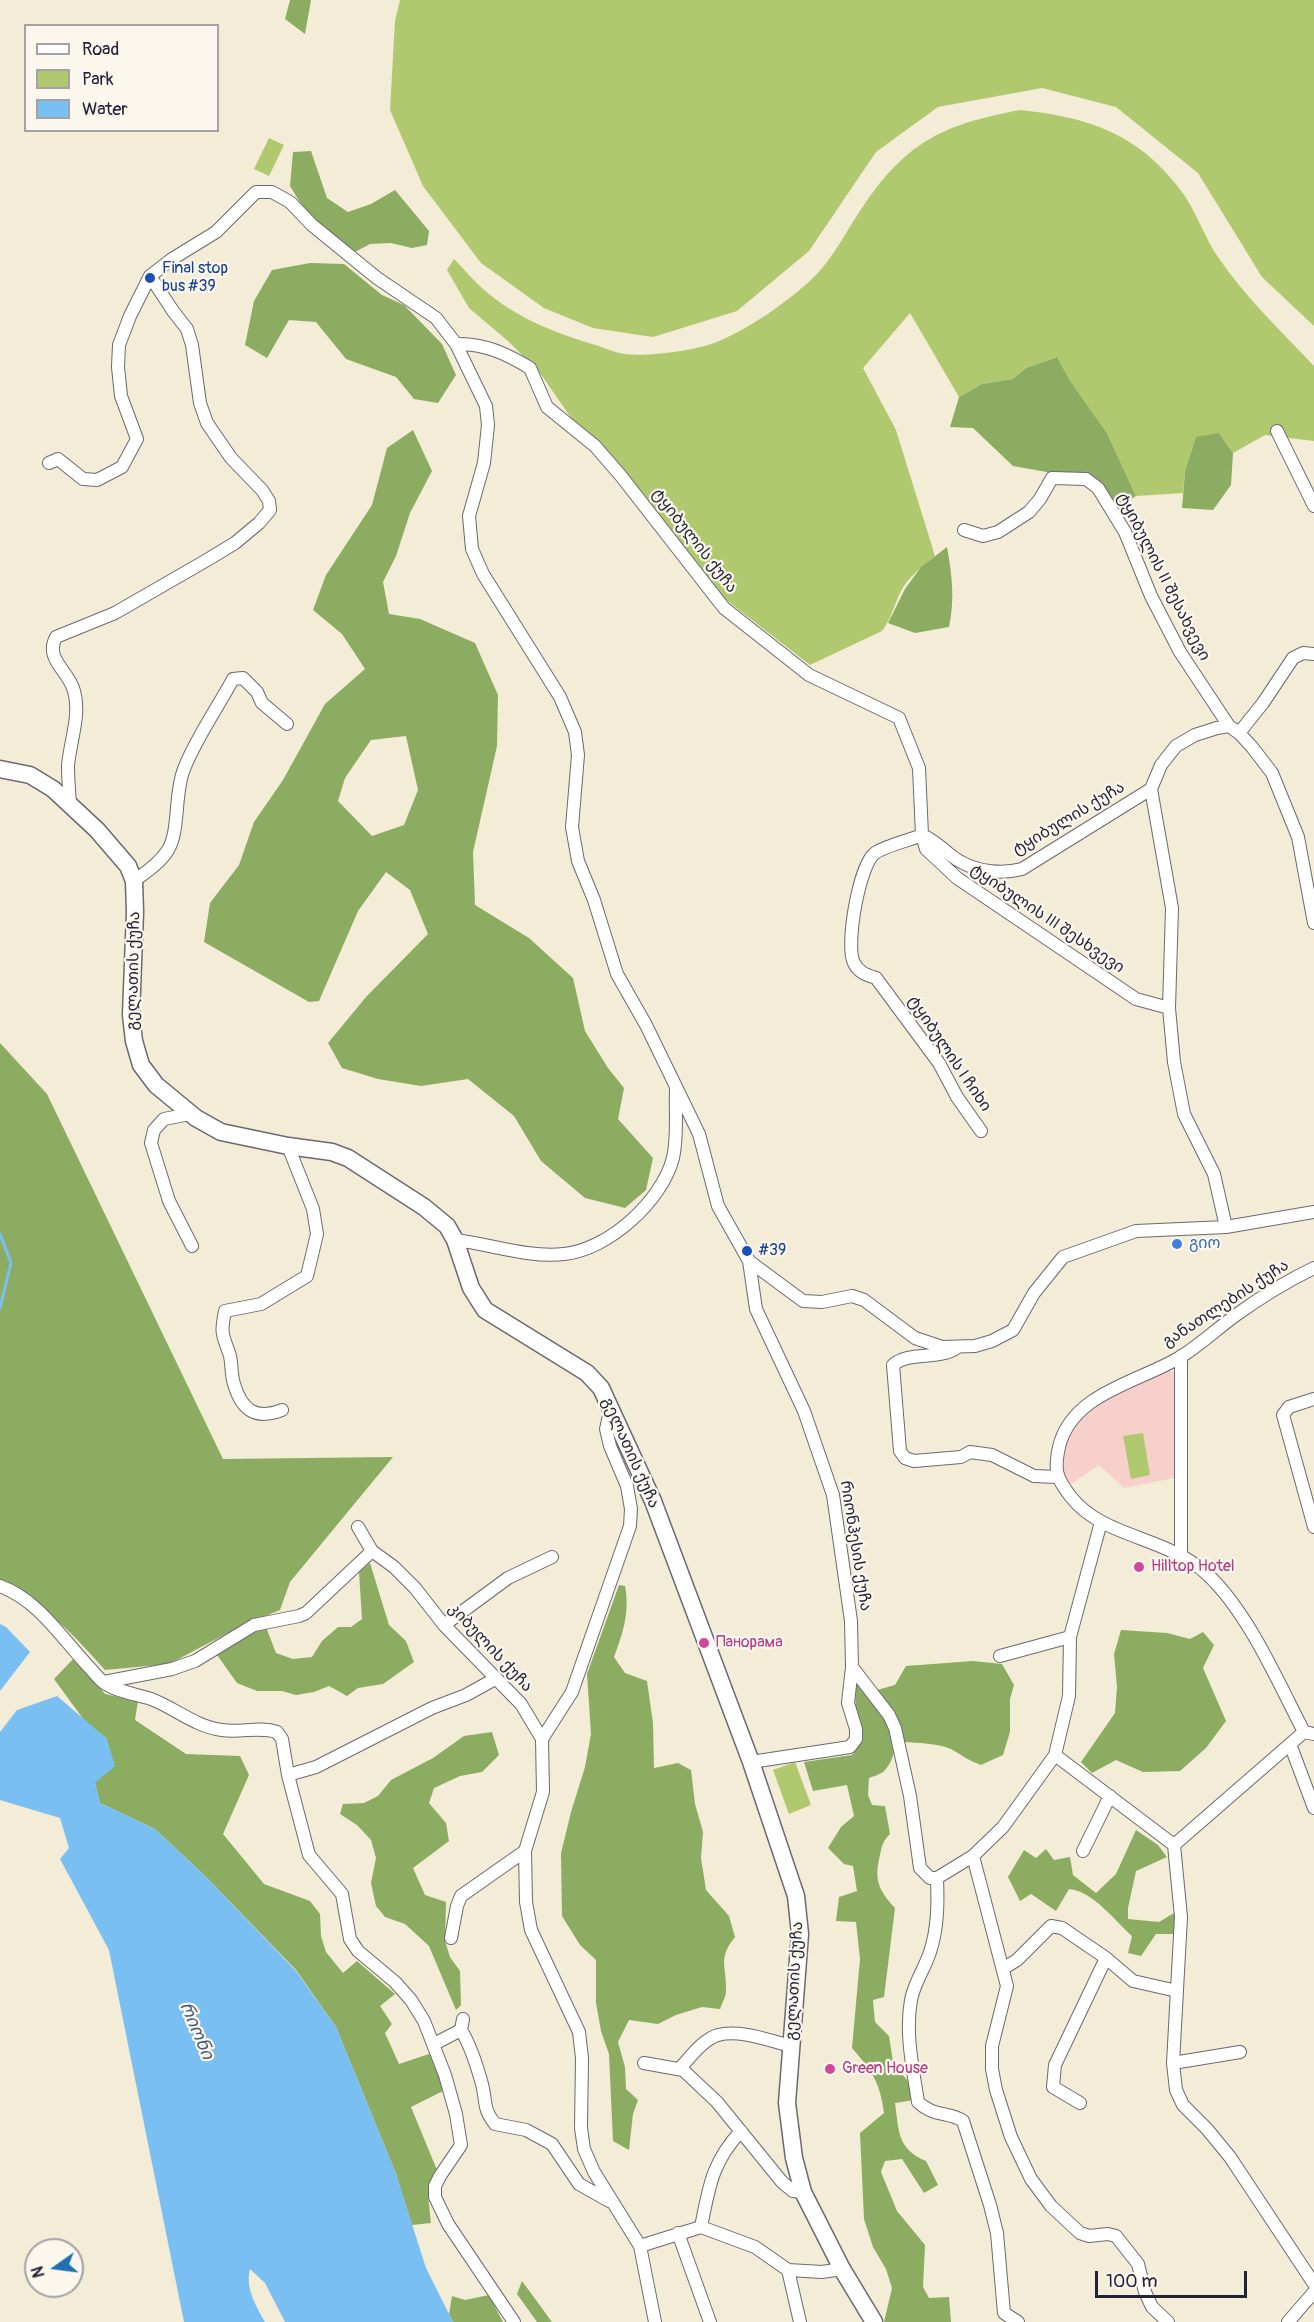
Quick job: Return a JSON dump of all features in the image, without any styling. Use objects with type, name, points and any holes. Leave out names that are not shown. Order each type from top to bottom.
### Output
[{"type":"main road","name":"გელათის ქუჩა","points":[[0,769],[36,778],[70,804],[128,866],[134,881],[131,1015],[134,1041],[141,1065],[156,1085],[190,1114],[221,1132],[288,1146],[308,1147],[348,1158],[424,1207],[447,1226],[455,1240],[471,1288],[484,1310],[587,1373],[601,1388],[653,1501],[751,1762],[796,1896],[800,1934],[787,2103],[794,2158],[803,2192],[842,2269],[874,2322]]},
{"type":"street","points":[[49,463],[58,459],[83,479],[97,480],[122,467],[137,439],[121,396],[118,368],[119,345],[130,316],[150,276],[172,259],[216,232],[256,192],[272,192],[290,202],[312,225],[377,278],[436,318],[456,344],[486,406],[488,425],[484,463],[469,516],[472,549],[483,574],[561,697],[575,732],[578,755],[572,827],[578,861],[594,900],[616,974],[646,1025],[699,1134],[718,1206],[749,1261],[803,1301],[822,1302],[852,1296],[864,1300],[915,1338],[942,1347],[975,1346],[992,1341],[1013,1330],[1034,1293],[1063,1257],[1136,1231],[1226,1227],[1314,1212]]},
{"type":"street","points":[[70,804],[68,766],[77,707],[74,689],[52,653],[52,644],[56,637],[115,613],[207,560],[251,530],[270,510],[269,501],[262,490],[231,458],[207,423],[200,403],[192,345],[187,329],[150,276]]},
{"type":"street","name":"ტყიბულის ქუჩა","points":[[456,344],[472,343],[497,351],[530,368],[538,391],[547,407],[595,446],[724,608],[809,675],[898,718],[919,768],[922,836],[932,839],[962,863],[1005,873],[1022,868],[1151,789],[1161,765],[1176,746],[1195,735],[1217,728],[1234,729]]},
{"type":"street","points":[[1277,431],[1314,506]]},
{"type":"street","name":"ტყიბულის II შესახვევი","points":[[964,530],[983,536],[999,532],[1029,512],[1040,499],[1052,478],[1086,479],[1098,488],[1125,532],[1151,596],[1180,652],[1234,729]]},
{"type":"street","points":[[1314,654],[1303,652],[1293,658],[1263,704],[1234,729],[1272,773],[1298,837],[1314,923]]},
{"type":"street","points":[[134,881],[157,864],[173,840],[176,804],[183,769],[233,679],[243,678],[257,692],[261,703],[288,724]]},
{"type":"street","points":[[1151,789],[1172,908],[1169,1008],[1174,1062],[1184,1114],[1214,1174],[1226,1227]]},
{"type":"street","name":"ტყიბულის III შესხვევი","points":[[922,836],[926,849],[957,878],[1136,999],[1169,1008]]},
{"type":"street","name":"ტყიბულის I ჩიხი","points":[[922,836],[875,853],[866,864],[853,920],[850,951],[854,963],[861,972],[876,978],[939,1063],[957,1097],[981,1131]]},
{"type":"street","points":[[455,1240],[533,1254],[565,1254],[594,1247],[627,1224],[653,1198],[664,1180],[673,1157],[676,1085]]},
{"type":"street","points":[[190,1114],[164,1119],[154,1130],[151,1143],[169,1201],[192,1246]]},
{"type":"street","points":[[282,1410],[267,1416],[255,1414],[244,1404],[234,1384],[230,1356],[221,1335],[225,1311],[261,1304],[307,1276],[317,1234],[313,1209],[288,1146]]},
{"type":"street","name":"რიონჰესის ქუჩა","points":[[749,1261],[756,1309],[804,1411],[833,1495],[850,1621],[852,1667],[848,1702],[856,1729],[856,1739],[850,1747],[751,1762]]},
{"type":"street","name":"განათლების ქუჩა","points":[[1057,1477],[1056,1461],[1062,1436],[1082,1410],[1102,1395],[1182,1356],[1288,1280],[1314,1268]]},
{"type":"street","points":[[959,1347],[947,1354],[900,1359],[893,1365],[900,1451],[905,1458],[914,1461],[961,1457],[970,1452],[992,1455],[1035,1476],[1057,1477],[1071,1498],[1088,1515],[1181,1554],[1208,1574],[1233,1606],[1257,1642],[1309,1733],[1290,1744],[1174,1845]]},
{"type":"street","points":[[1181,1554],[1182,1356]]},
{"type":"street","points":[[1314,1399],[1289,1407],[1283,1415],[1314,1527]]},
{"type":"street","points":[[542,1739],[572,1692],[630,1526],[631,1509],[627,1486],[610,1446],[606,1429],[611,1407]]},
{"type":"street","points":[[852,1667],[889,1715],[895,1728],[910,1796],[920,1868],[930,1878],[936,1878],[973,1856],[1003,1827],[1055,1755],[1069,1696],[1070,1637],[1101,1522]]},
{"type":"street","points":[[104,1682],[172,1669],[204,1657],[254,1625],[306,1613],[372,1551],[358,1527]]},
{"type":"street","name":"კიბულის ქუჩა","points":[[372,1551],[394,1567],[415,1588],[444,1625],[521,1704],[542,1739],[543,1792],[525,1851],[526,1902],[531,1930],[579,2032],[582,2058],[581,2128],[584,2149],[594,2172],[640,2246]]},
{"type":"street","points":[[444,1625],[508,1578],[552,1557]]},
{"type":"street","points":[[0,1586],[22,1598],[50,1621],[74,1651],[104,1682],[124,1692],[152,1699],[202,1725],[223,1731],[269,1729],[277,1732],[282,1739],[288,1775],[309,1855],[342,1894],[350,1939],[358,1951],[395,1982],[411,2000],[434,2044],[456,2114],[460,2145],[435,2186],[435,2197],[448,2224],[514,2322]]},
{"type":"street","points":[[1000,1656],[1070,1637]]},
{"type":"street","points":[[288,1775],[316,1767],[495,1679]]},
{"type":"street","points":[[1290,1744],[1314,1808]]},
{"type":"street","points":[[1055,1755],[1174,1845],[1182,1917],[1173,2064],[1176,2090],[1183,2105],[1230,2157],[1314,2284]]},
{"type":"street","points":[[1083,1851],[1110,1796]]},
{"type":"street","points":[[451,1938],[461,1896],[525,1851]]},
{"type":"street","points":[[973,1856],[1007,1986],[992,2046],[992,2069],[1011,2137],[1031,2179],[1051,2206],[1080,2233],[1089,2236],[1108,2234],[1116,2236],[1138,2264],[1145,2292],[1152,2307],[1168,2322]]},
{"type":"street","points":[[936,1878],[938,1900],[936,1930],[930,1952],[911,1999],[909,2034],[918,2102],[933,2113],[963,2121],[987,2193],[997,2233],[1004,2313],[1018,2322]]},
{"type":"street","points":[[1004,1968],[1017,1960],[1051,1926],[1062,1928],[1106,1958],[1133,1981],[1177,1991]]},
{"type":"street","points":[[1080,2103],[1053,2087],[1055,2065],[1106,1958]]},
{"type":"street","points":[[434,2044],[462,2024],[482,2085],[485,2112],[495,2124],[526,2130],[552,2144],[579,2184],[613,2203]]},
{"type":"street","points":[[679,2069],[708,2040],[718,2035],[742,2035],[792,2046]]},
{"type":"street","points":[[1173,2064],[1240,2052]]},
{"type":"street","points":[[644,2063],[679,2069],[717,2102],[782,2182],[793,2191],[803,2192]]},
{"type":"street","points":[[701,2227],[716,2163],[741,2131]]},
{"type":"street","points":[[654,2322],[640,2246],[678,2233],[701,2227],[754,2247],[788,2270],[822,2272],[842,2269]]},
{"type":"street","points":[[678,2233],[710,2322]]},
{"type":"street","points":[[788,2270],[800,2322]]},
{"type":"street","points":[[1288,2322],[1314,2292]]},
{"type":"shaded area","points":[[1170,1370],[1176,1373],[1174,1478],[1124,1488],[1099,1465],[1071,1484],[1063,1473],[1064,1440],[1086,1413],[1100,1403]]},
{"type":"green space","points":[[290,0],[311,0],[305,34],[285,19]]},
{"type":"green space","points":[[400,0],[1314,0],[1314,326],[1262,277],[1198,173],[1116,107],[1042,88],[938,107],[876,152],[809,251],[737,311],[653,337],[593,328],[544,308],[481,263],[423,186],[390,110],[395,21]]},
{"type":"green space","points":[[1020,110],[1067,117],[1109,131],[1128,141],[1163,169],[1185,196],[1214,251],[1230,274],[1314,366],[1314,441],[1265,435],[1233,453],[1219,433],[1185,472],[1183,493],[1136,496],[1107,433],[1071,382],[1057,357],[1026,368],[1013,379],[982,384],[959,397],[910,313],[863,368],[896,430],[935,556],[904,586],[882,631],[810,665],[725,599],[606,451],[574,422],[540,373],[508,341],[469,308],[447,270],[454,259],[482,288],[508,308],[537,324],[615,352],[635,355],[657,354],[705,346],[727,338],[753,323],[779,306],[812,279],[834,253],[880,183],[913,150],[950,129],[994,115]]},
{"type":"green space","points":[[269,138],[284,145],[269,176],[254,169]]},
{"type":"green space","points":[[311,151],[327,198],[348,212],[371,204],[395,190],[429,231],[427,245],[412,248],[391,243],[370,244],[353,253],[304,209],[290,186],[293,152]]},
{"type":"green space","points":[[310,263],[344,264],[382,295],[404,305],[442,344],[456,375],[438,403],[414,399],[396,377],[346,359],[316,322],[289,320],[267,358],[245,345],[254,301],[272,270]]},
{"type":"green space","points":[[1057,357],[1071,382],[1107,433],[1136,496],[1125,503],[1116,503],[1088,476],[1058,474],[1013,466],[973,428],[950,427],[959,397],[982,384],[1013,379],[1026,368]]},
{"type":"green space","points":[[413,430],[432,471],[410,513],[396,556],[383,582],[389,614],[420,619],[475,643],[498,695],[497,746],[473,852],[475,905],[529,938],[573,978],[585,1031],[608,1068],[624,1088],[618,1119],[653,1158],[646,1190],[625,1208],[585,1198],[541,1161],[514,1116],[468,1079],[421,1086],[378,1079],[342,1068],[328,1043],[366,997],[428,934],[410,890],[386,872],[358,911],[319,1001],[309,1002],[204,942],[210,903],[239,865],[254,822],[283,780],[325,704],[365,669],[342,634],[313,610],[326,575],[372,505],[387,448]],"holes":[[[406,736],[418,790],[404,825],[372,836],[338,801],[345,778],[371,740]]]},
{"type":"green space","points":[[1219,433],[1233,453],[1231,485],[1213,510],[1182,508],[1185,472],[1196,437]]},
{"type":"green space","points":[[947,547],[952,587],[949,627],[915,633],[888,623],[905,589],[921,567]]},
{"type":"green space","points":[[0,1043],[47,1094],[223,1459],[393,1457],[290,1582],[280,1610],[241,1626],[169,1664],[105,1670],[45,1610],[0,1582]]},
{"type":"green space","points":[[1143,1433],[1150,1475],[1131,1479],[1123,1436]]},
{"type":"green space","points":[[370,1563],[389,1625],[406,1641],[414,1662],[383,1684],[358,1688],[347,1696],[329,1686],[314,1692],[296,1695],[282,1691],[257,1691],[237,1683],[217,1655],[252,1633],[266,1627],[276,1653],[293,1659],[312,1657],[322,1641],[338,1627],[351,1627],[362,1619],[359,1572]]},
{"type":"green space","points":[[619,1585],[625,1586],[626,1614],[614,1657],[625,1673],[647,1681],[653,1723],[654,1768],[678,1763],[691,1770],[695,1804],[703,1832],[701,1858],[706,1890],[729,1916],[735,1937],[726,1951],[724,1963],[726,1993],[720,2009],[702,2007],[676,2015],[658,2024],[629,2020],[618,2042],[625,2067],[626,2089],[638,2100],[633,2114],[629,2150],[613,2141],[609,2054],[601,2031],[596,2003],[596,1960],[580,1945],[562,1916],[561,1853],[585,1767],[591,1734],[587,1674]]},
{"type":"green space","points":[[1121,1630],[1167,1633],[1190,1639],[1203,1632],[1214,1645],[1203,1668],[1226,1721],[1206,1748],[1180,1771],[1143,1772],[1116,1760],[1092,1773],[1081,1762],[1115,1713],[1117,1687],[1114,1654]]},
{"type":"green space","points":[[75,1657],[105,1694],[138,1701],[135,1720],[186,1754],[240,1756],[249,1775],[223,1834],[264,1884],[310,1901],[320,1914],[321,1936],[326,1952],[343,1973],[357,1961],[395,1994],[380,2006],[392,2024],[385,2033],[399,2064],[432,2053],[443,2091],[411,2107],[437,2170],[428,2196],[431,2223],[412,2225],[396,2174],[336,2027],[296,1970],[205,1876],[155,1829],[100,1803],[95,1783],[107,1739],[84,1720],[54,1679]]},
{"type":"green space","points":[[973,1661],[1002,1664],[1014,1685],[1010,1699],[1010,1732],[1003,1755],[981,1765],[946,1747],[903,1742],[894,1714],[877,1690],[895,1685],[906,1666]]},
{"type":"green space","points":[[859,1684],[888,1722],[893,1734],[894,1746],[889,1765],[880,1774],[869,1778],[868,1795],[872,1805],[885,1806],[890,1834],[881,1848],[877,1871],[879,1884],[895,1908],[884,1997],[873,2000],[875,2022],[889,2036],[894,2068],[905,2078],[913,2094],[914,2100],[895,2103],[901,2138],[909,2151],[926,2161],[938,2185],[924,2193],[902,2159],[885,2161],[881,2172],[897,2211],[925,2245],[923,2287],[929,2298],[949,2297],[951,2322],[884,2322],[892,2288],[886,2269],[873,2247],[864,2219],[860,2133],[884,2113],[874,2078],[852,2048],[860,1959],[856,1922],[836,1921],[839,1897],[857,1891],[853,1866],[844,1864],[828,1848],[841,1827],[854,1816],[847,1785],[813,1791],[804,1762],[852,1755],[863,1740],[856,1716],[855,1685]]},
{"type":"green space","points":[[492,1732],[499,1755],[482,1772],[460,1776],[434,1788],[429,1803],[446,1823],[449,1841],[413,1868],[425,1895],[446,1902],[445,1941],[450,1957],[460,1971],[461,2005],[456,2010],[429,1946],[405,1924],[385,1917],[376,1906],[371,1883],[376,1858],[371,1840],[357,1825],[340,1814],[343,1804],[364,1803],[378,1796],[391,1780],[433,1758],[464,1736]]},
{"type":"green space","points":[[795,1762],[811,1805],[789,1814],[773,1770]]},
{"type":"green space","points":[[1136,1830],[1158,1845],[1167,1857],[1136,1871],[1128,1908],[1128,1919],[1159,1922],[1174,1913],[1174,1934],[1156,1934],[1141,1956],[1128,1953],[1132,1936],[1087,1895],[1069,1889],[1056,1911],[1031,1894],[1020,1901],[1008,1877],[1024,1850],[1036,1858],[1046,1849],[1054,1860],[1070,1857],[1073,1875],[1096,1893],[1116,1874]]},
{"type":"green space","points":[[522,2281],[552,2322],[537,2322],[517,2294]]},
{"type":"green space","points":[[489,2295],[503,2322],[453,2322],[449,2314],[452,2296],[465,2300]]},
{"type":"water","points":[[0,1624],[6,1627],[30,1652],[0,1691]]},
{"type":"water","name":"რიონი","points":[[57,1696],[107,1739],[115,1766],[95,1783],[100,1803],[155,1829],[205,1876],[296,1971],[336,2027],[396,2174],[426,2268],[453,2322],[285,2322],[265,2283],[250,2269],[250,2290],[265,2322],[184,2322],[109,1950],[60,1859],[69,1848],[60,1818],[0,1800],[0,1732],[17,1710]]},
{"type":"waterway","points":[[0,1234],[11,1263],[0,1308]]},
{"type":"place","name":"Final stop bus #39","points":[[150,278]]},
{"type":"place","name":"გიო","points":[[1177,1244]]},
{"type":"place","name":"#39","points":[[747,1251]]},
{"type":"place","name":"Hilltop Hotel","points":[[1139,1567]]},
{"type":"place","name":"Панорама","points":[[704,1643]]},
{"type":"place","name":"Green House","points":[[830,2069]]}]
